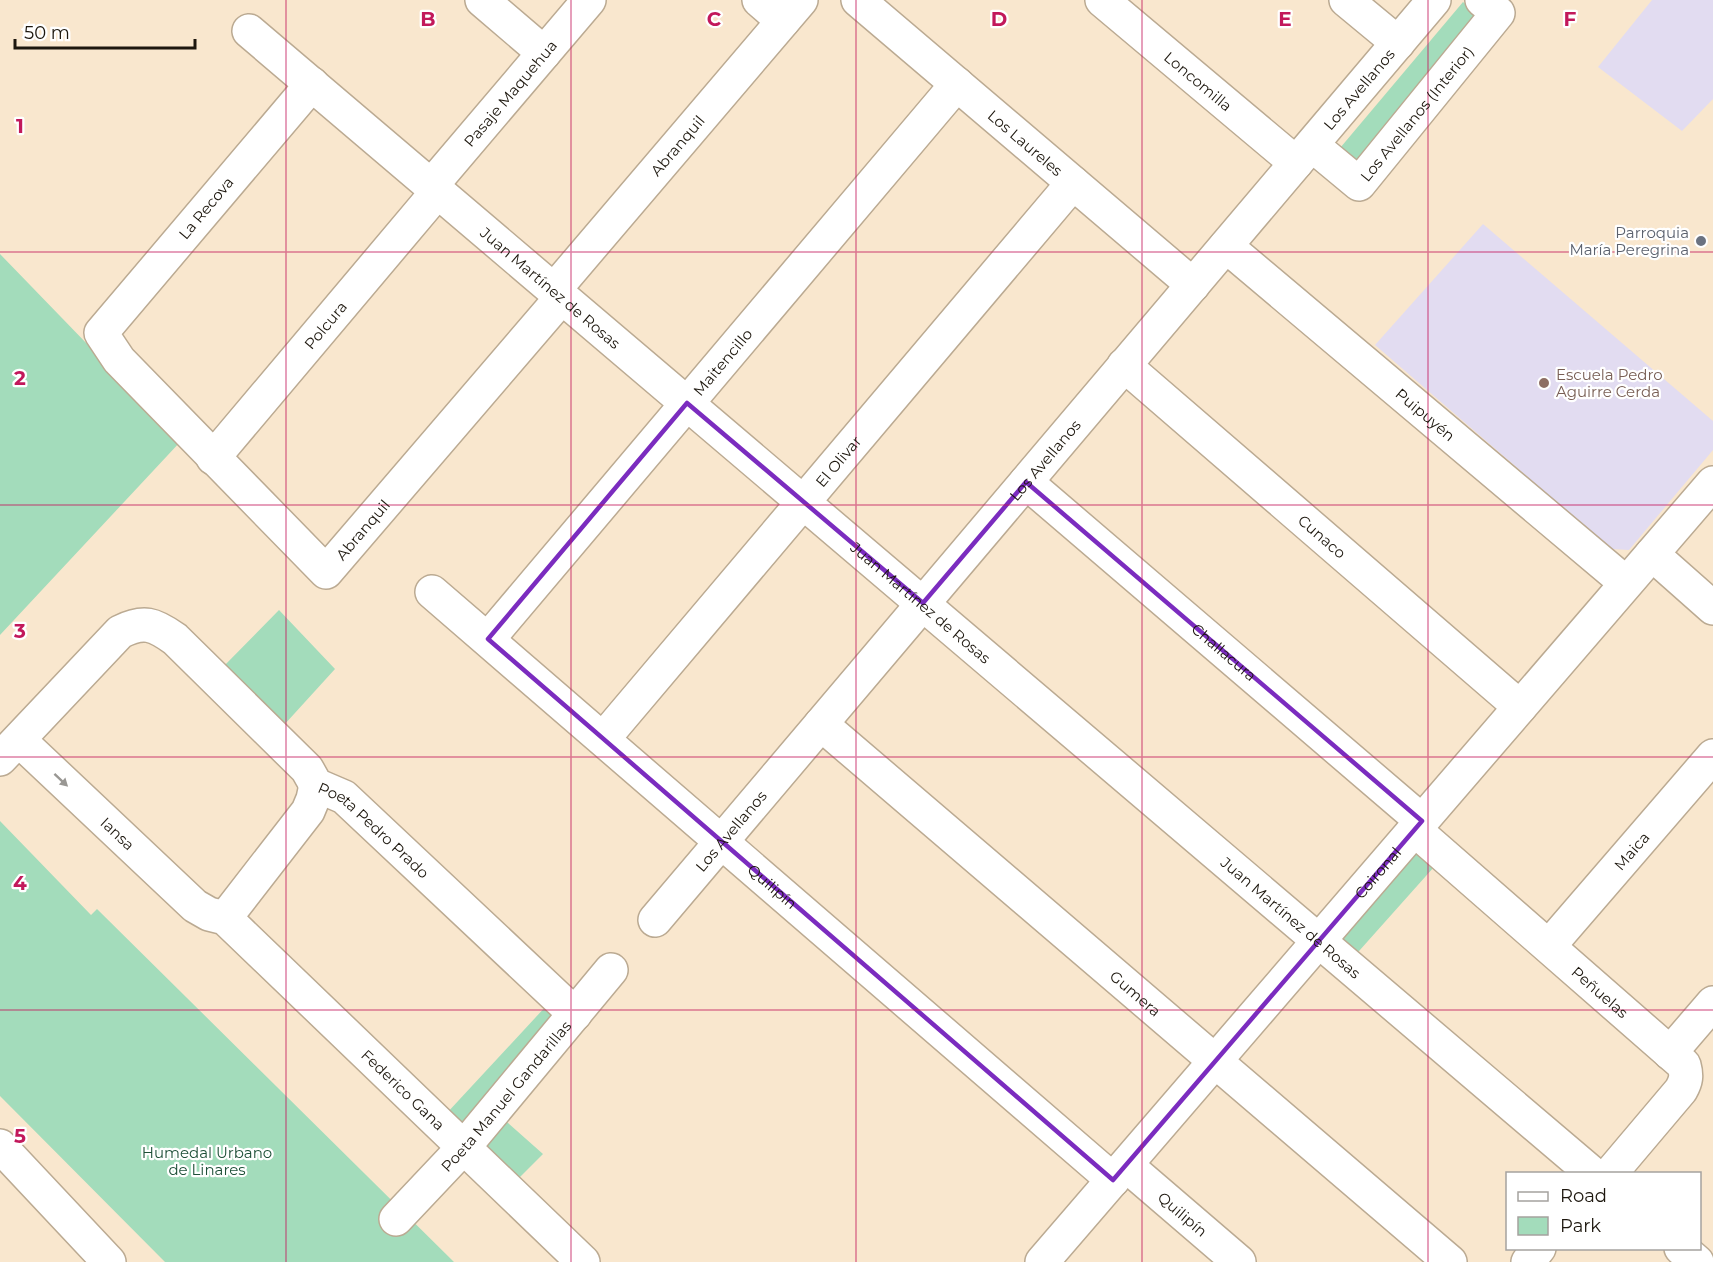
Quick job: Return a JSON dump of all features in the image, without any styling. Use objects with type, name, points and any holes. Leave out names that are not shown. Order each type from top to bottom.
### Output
[{"type":"street","points":[[482,0],[544,53]]},
{"type":"street","name":"Pasaje Maquehua","points":[[434,188],[588,0]]},
{"type":"street","points":[[759,0],[792,10]]},
{"type":"street","name":"Los Laureles","points":[[858,0],[1193,285]]},
{"type":"street","name":"Loncomilla","points":[[1101,0],[1304,154]]},
{"type":"street","points":[[1346,0],[1398,43]]},
{"type":"street","name":"Los Avellanos","points":[[655,920],[1434,0]]},
{"type":"street","name":"Los Avellanos (Interior)","points":[[1304,154],[1359,184],[1498,13],[1482,0]]},
{"type":"street","name":"Abranquil","points":[[213,458],[326,572],[792,10]]},
{"type":"street","name":"Juan Martínez de Rosas","points":[[249,31],[1592,1172]]},
{"type":"street","name":"La Recova","points":[[213,458],[119,360],[101,333],[312,84]]},
{"type":"street","name":"Maitencillo","points":[[488,639],[957,84]]},
{"type":"street","name":"El Olivar","points":[[603,739],[1073,183]]},
{"type":"street","name":"Polcura","points":[[213,458],[434,188]]},
{"type":"street","name":"Puipuyén","points":[[1226,246],[1626,583]]},
{"type":"street","name":"Cunaco","points":[[1125,365],[1520,707]]},
{"type":"street","name":"Challacura","points":[[1026,482],[1418,826]]},
{"type":"street","name":"Coironal","points":[[1042,1262],[1713,483]]},
{"type":"street","points":[[1652,554],[1713,608]]},
{"type":"street","name":"Quilipín","points":[[432,592],[721,841],[1119,1173],[1239,1262]]},
{"type":"street","name":"Poeta Pedro Prado","points":[[9,749],[120,632],[132,626],[159,627],[175,639],[307,769],[316,785],[344,797],[575,1014]]},
{"type":"street","name":"Gumera","points":[[820,724],[1450,1262]]},
{"type":"street","name":"Iansa","points":[[9,749],[195,906],[209,914],[225,918]]},
{"type":"street","name":"Maica","points":[[1549,946],[1713,756]]},
{"type":"street","points":[[225,918],[308,811],[314,799],[316,785]]},
{"type":"street","name":"Peñuelas","points":[[1418,826],[1684,1065],[1686,1081],[1681,1090],[1611,1172]]},
{"type":"street","name":"Federico Gana","points":[[225,918],[583,1262]]},
{"type":"street","name":"Poeta Manuel Gandarillas","points":[[396,1219],[464,1148],[611,970]]},
{"type":"street","points":[[1670,1053],[1713,1003]]},
{"type":"street","points":[[4,1159],[109,1262]]},
{"type":"street","points":[[1528,1262],[1537,1250]]},
{"type":"street","points":[[1683,1250],[1697,1262]]},
{"type":"street","points":[[1709,1262],[1713,1257]]},
{"type":"highlighted area","points":[[687,403],[923,603],[1026,482],[1422,821],[1113,1180],[488,639]]},
{"type":"shaded area","points":[[1652,0],[1713,0],[1713,99],[1682,131],[1598,67]]},
{"type":"shaded area","name":"Escuela Pedro Aguirre Cerda","points":[[1483,224],[1713,421],[1713,450],[1629,550],[1611,549],[1375,345]]},
{"type":"green space","points":[[1463,2],[1484,20],[1355,173],[1335,154]]},
{"type":"green space","points":[[0,254],[181,441],[0,635]]},
{"type":"green space","points":[[279,610],[335,669],[284,725],[222,668]]},
{"type":"green space","name":"Humedal Urbano de Linares","points":[[0,821],[91,915],[97,909],[454,1262],[165,1262],[0,1096]]},
{"type":"green space","points":[[1415,838],[1442,858],[1351,960],[1327,941]]},
{"type":"green space","points":[[548,1004],[561,1016],[466,1132],[446,1114]]},
{"type":"green space","points":[[507,1122],[543,1154],[517,1180],[482,1147]]},
{"type":"place","name":"Parroquia María Peregrina","points":[[1701,241]]},
{"type":"place","name":"Escuela Pedro Aguirre Cerda","points":[[1544,383]]}]
